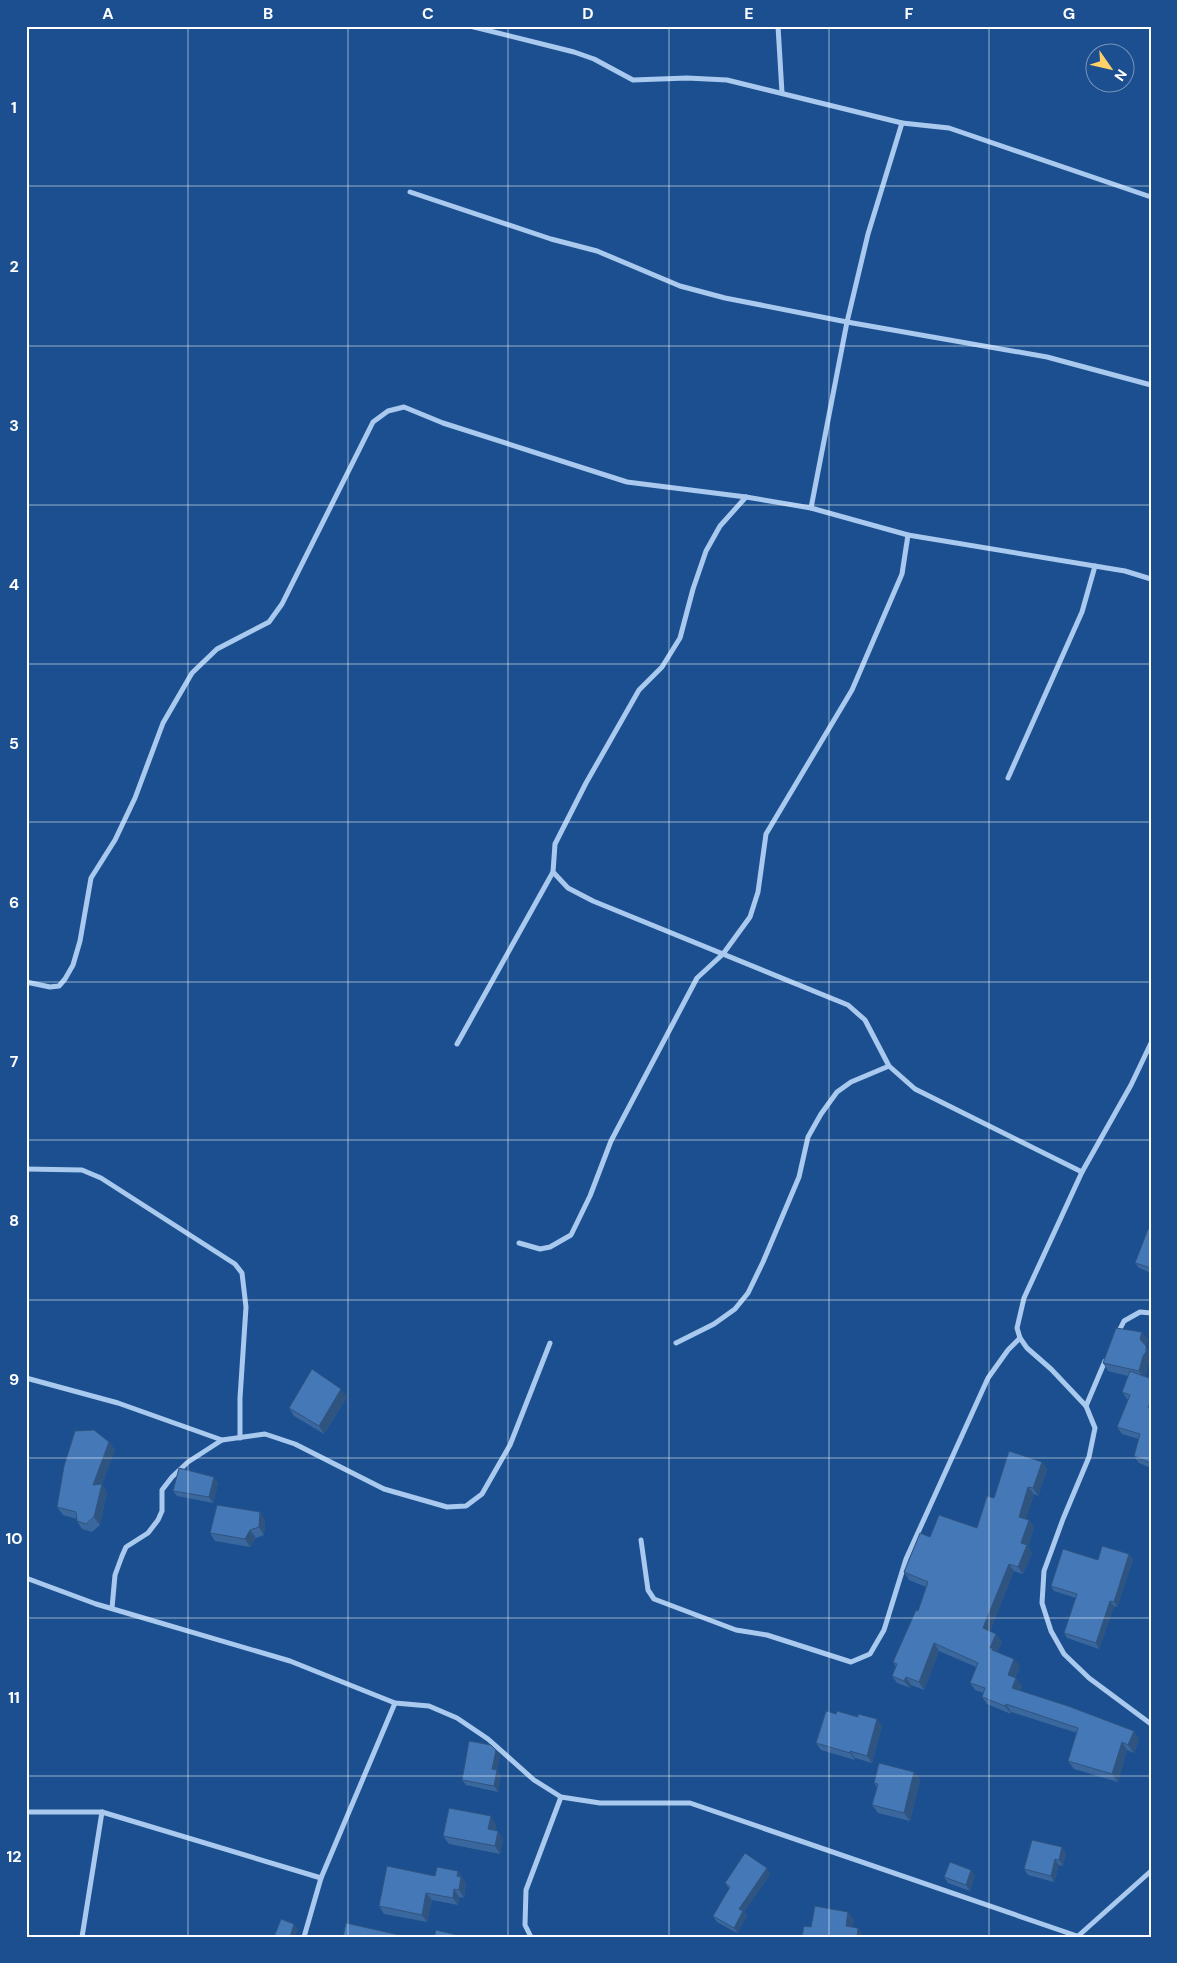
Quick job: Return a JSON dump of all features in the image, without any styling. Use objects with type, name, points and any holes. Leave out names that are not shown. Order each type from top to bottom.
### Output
[{"type":"street","points":[[470,26],[574,52],[594,59],[633,80],[688,78],[726,80],[902,123],[948,128],[1151,197]]},
{"type":"street","points":[[778,26],[782,93]]},
{"type":"street","points":[[811,508],[847,322],[868,234],[902,123]]},
{"type":"street","points":[[410,192],[551,239],[597,251],[680,286],[725,298],[847,322],[1047,357],[1151,385]]},
{"type":"street","points":[[26,982],[50,987],[58,986],[65,979],[73,965],[80,941],[91,878],[115,840],[136,798],[163,723],[192,673],[217,649],[270,622],[282,604],[374,422],[388,411],[404,407],[443,423],[628,482],[746,497],[811,508],[908,535],[1125,571],[1151,579]]},
{"type":"street","points":[[457,1044],[552,872],[555,844],[586,783],[639,690],[662,667],[680,638],[693,589],[706,551],[720,526],[746,497]]},
{"type":"street","points":[[519,1243],[540,1249],[550,1247],[571,1236],[590,1196],[611,1141],[697,978],[724,954],[750,917],[758,892],[766,834],[856,681],[902,574],[908,535]]},
{"type":"street","points":[[1008,778],[1082,612],[1095,566]]},
{"type":"street","points":[[552,872],[568,888],[593,901],[848,1005],[865,1020],[889,1066],[915,1089],[1082,1172]]},
{"type":"street","points":[[1151,1043],[1082,1172],[1024,1298],[1017,1328],[1020,1338],[1027,1348],[1051,1369],[1086,1406],[1095,1428],[1089,1457],[1044,1571],[1042,1603],[1051,1631],[1064,1654],[1089,1678],[1151,1724]]},
{"type":"street","points":[[676,1343],[701,1332],[735,1310],[748,1293],[763,1262],[799,1177],[808,1137],[821,1114],[837,1092],[851,1082],[889,1066]]},
{"type":"street","points":[[26,1169],[82,1170],[101,1178],[235,1264],[242,1273],[246,1307],[240,1398],[240,1438]]},
{"type":"street","points":[[1112,1345],[1124,1321],[1140,1312],[1151,1313]]},
{"type":"street","points":[[640,1540],[648,1590],[654,1599],[736,1630],[767,1635],[851,1662],[870,1654],[884,1630],[906,1559],[988,1378],[1008,1350],[1020,1338]]},
{"type":"street","points":[[26,1378],[118,1403],[222,1440],[265,1434],[295,1444],[384,1489],[447,1507],[466,1506],[482,1494],[510,1445],[550,1343]]},
{"type":"street","points":[[1086,1406],[1108,1353]]},
{"type":"street","points":[[112,1608],[116,1576],[122,1556],[126,1547],[148,1533],[158,1520],[162,1511],[162,1490],[172,1477],[188,1462],[222,1440]]},
{"type":"street","points":[[26,1578],[112,1608],[290,1661],[396,1703],[429,1706],[457,1718],[488,1739],[534,1780],[561,1797],[600,1803],[690,1803],[1077,1936],[1151,1871]]},
{"type":"street","points":[[304,1937],[321,1878],[396,1703]]},
{"type":"street","points":[[531,1937],[525,1925],[526,1890],[561,1797]]},
{"type":"street","points":[[26,1812],[102,1812],[321,1878]]},
{"type":"street","points":[[82,1937],[102,1812]]},
{"type":"building","points":[[1148,1229],[1151,1230],[1151,1268],[1135,1263]]},
{"type":"building","points":[[1116,1328],[1142,1332],[1140,1339],[1146,1346],[1146,1352],[1139,1371],[1103,1363]]},
{"type":"building","points":[[312,1369],[341,1389],[319,1426],[289,1408]]},
{"type":"building","points":[[1130,1371],[1151,1379],[1151,1401],[1148,1407],[1151,1408],[1150,1463],[1134,1456],[1140,1434],[1117,1427],[1130,1395],[1122,1392]]},
{"type":"building","points":[[94,1430],[109,1442],[93,1485],[102,1484],[94,1517],[86,1524],[77,1521],[76,1512],[57,1507],[64,1466],[75,1431]]},
{"type":"building","points":[[1009,1451],[1042,1462],[1033,1488],[1028,1487],[1019,1517],[1029,1520],[1021,1543],[1027,1545],[1018,1567],[1009,1564],[983,1628],[996,1634],[990,1648],[993,1648],[992,1650],[1014,1659],[1008,1675],[1016,1678],[1012,1688],[1068,1706],[1134,1731],[1128,1745],[1122,1742],[1112,1774],[1068,1761],[1078,1728],[982,1697],[985,1688],[970,1683],[978,1663],[934,1643],[919,1682],[906,1677],[904,1681],[892,1676],[897,1664],[893,1662],[916,1610],[918,1611],[928,1582],[904,1572],[920,1533],[930,1537],[939,1515],[977,1528],[987,1496],[994,1498]]},
{"type":"building","points":[[179,1468],[214,1477],[209,1497],[173,1491]]},
{"type":"building","points":[[217,1505],[260,1512],[259,1527],[250,1530],[245,1539],[210,1533]]},
{"type":"building","points":[[1102,1546],[1129,1554],[1114,1602],[1110,1601],[1096,1643],[1064,1633],[1077,1594],[1051,1586],[1063,1549],[1098,1560]]},
{"type":"building","points":[[826,1711],[836,1714],[837,1711],[858,1717],[858,1714],[877,1719],[867,1756],[816,1743]]},
{"type":"building","points":[[469,1741],[491,1745],[496,1750],[492,1769],[497,1770],[494,1786],[462,1780]]},
{"type":"building","points":[[879,1763],[914,1772],[904,1813],[872,1805],[878,1784],[874,1783]]},
{"type":"building","points":[[449,1808],[491,1816],[488,1829],[498,1831],[495,1846],[443,1836]]},
{"type":"building","points":[[1032,1840],[1062,1847],[1059,1860],[1055,1859],[1051,1876],[1024,1869]]},
{"type":"building","points":[[745,1853],[767,1868],[739,1909],[743,1911],[734,1928],[713,1916],[730,1887],[725,1883]]},
{"type":"building","points":[[950,1862],[971,1870],[966,1885],[944,1877]]},
{"type":"building","points":[[387,1866],[435,1876],[437,1867],[458,1871],[457,1876],[461,1877],[459,1890],[454,1889],[453,1898],[426,1893],[422,1915],[379,1906]]},
{"type":"building","points":[[815,1906],[848,1912],[846,1926],[858,1928],[857,1937],[802,1937],[804,1926],[811,1927]]},
{"type":"building","points":[[281,1919],[294,1924],[290,1937],[274,1937]]},
{"type":"building","points":[[346,1923],[408,1937],[343,1937]]},
{"type":"building","points":[[436,1930],[457,1935],[456,1937],[434,1937]]}]
